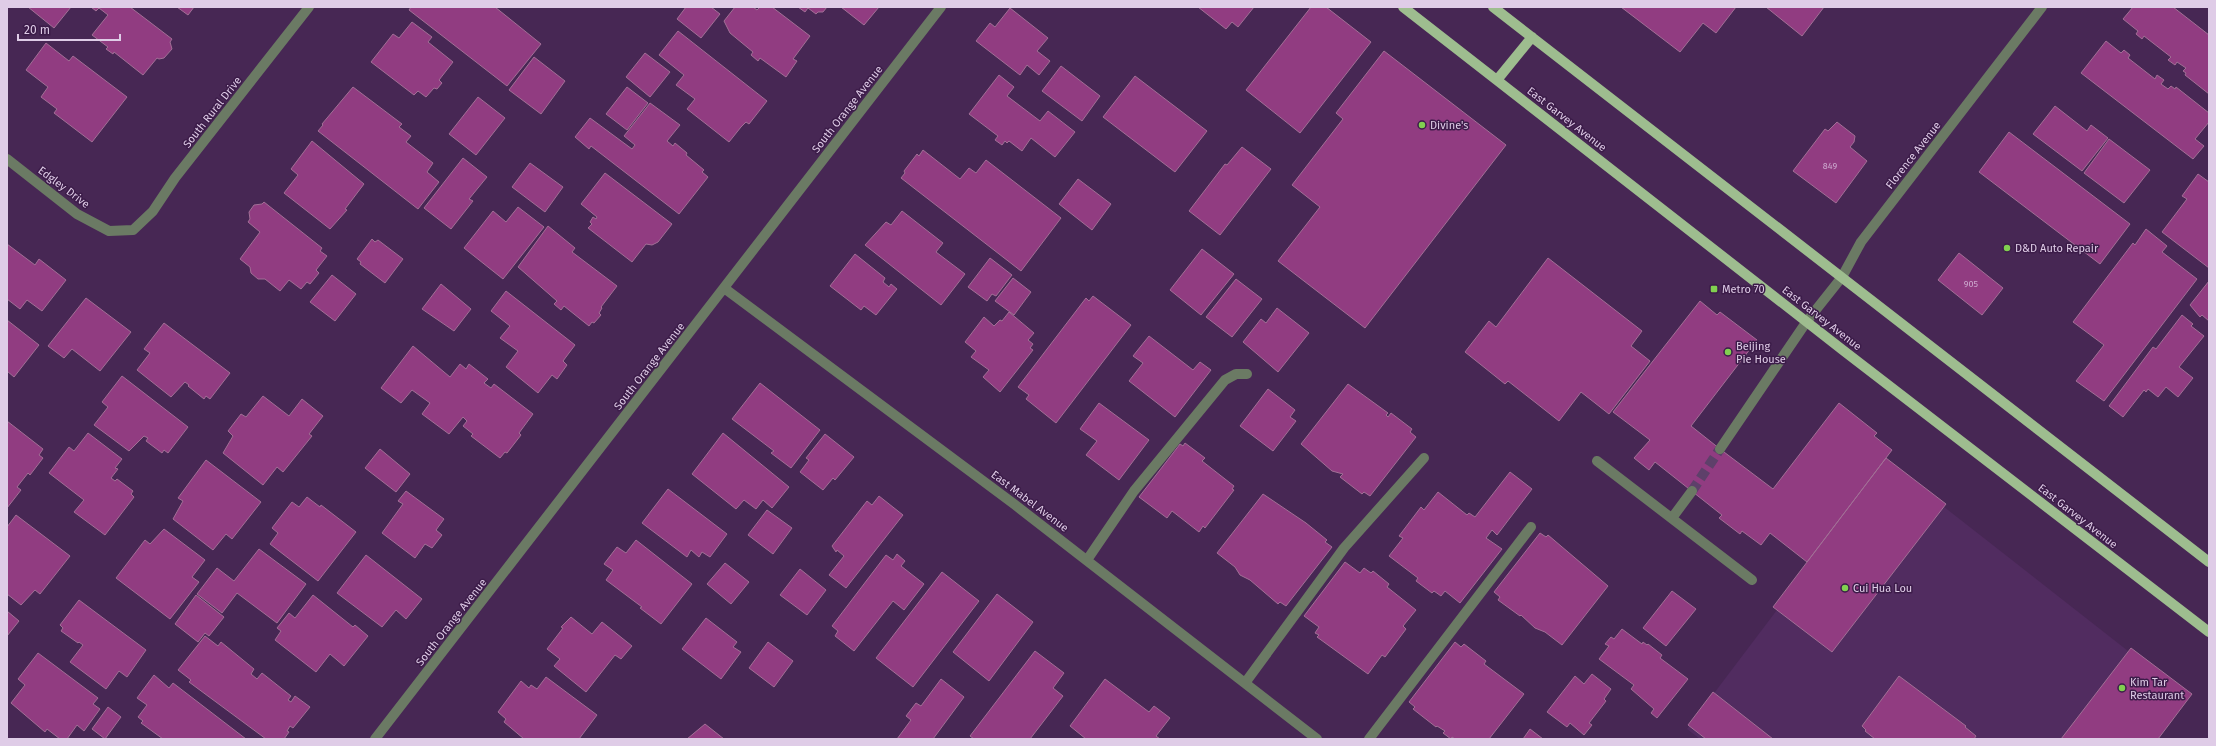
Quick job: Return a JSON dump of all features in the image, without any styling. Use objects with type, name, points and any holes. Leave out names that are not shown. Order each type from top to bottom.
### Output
[{"type":"main road","name":"East Garvey Avenue","points":[[1403,7],[2209,632]]},
{"type":"main road","points":[[1493,7],[2209,562]]},
{"type":"main road","points":[[1497,80],[1532,37]]},
{"type":"street","name":"South Rural Drive","points":[[133,230],[153,211],[175,178],[309,7]]},
{"type":"street","name":"South Orange Avenue","points":[[375,739],[941,7]]},
{"type":"street","name":"Florence Avenue","points":[[1720,449],[1807,321],[1842,277],[1861,242],[2042,7]]},
{"type":"street","name":"Edgley Drive","points":[[7,159],[77,214],[109,231],[133,230]]},
{"type":"street","name":"East Mabel Avenue","points":[[724,288],[1087,560],[1317,739]]},
{"type":"street","points":[[1087,560],[1134,491],[1224,380],[1236,374],[1247,374]]},
{"type":"street","points":[[1245,683],[1344,548],[1424,458]]},
{"type":"street","points":[[1596,461],[1752,580]]},
{"type":"street","points":[[1672,518],[1692,491]]},
{"type":"street","points":[[1368,739],[1531,527]]},
{"type":"shaded area","points":[[1888,463],[2188,698],[2156,739],[1700,739],[1687,729]]},
{"type":"building","points":[[28,7],[71,7],[54,28]]},
{"type":"building","points":[[91,7],[130,7],[172,39],[170,42],[172,49],[164,58],[157,58],[143,75],[114,52],[113,54],[106,49],[108,47],[92,35],[108,15],[99,8],[96,11]]},
{"type":"building","points":[[177,7],[194,7],[188,15]]},
{"type":"building","points":[[411,7],[495,7],[541,44],[507,86],[409,10]]},
{"type":"building","points":[[686,7],[711,7],[720,14],[701,38],[677,19]]},
{"type":"building","points":[[735,7],[753,7],[757,10],[760,7],[772,7],[810,36],[793,59],[797,61],[786,77],[760,58],[758,61],[751,55],[753,52],[730,33],[724,21]]},
{"type":"building","points":[[798,7],[827,7],[823,12],[818,12],[816,14],[808,8],[805,12]]},
{"type":"building","points":[[841,7],[879,7],[864,25]]},
{"type":"building","points":[[1198,7],[1254,7],[1238,27],[1232,22],[1226,29]]},
{"type":"building","points":[[1311,7],[1326,7],[1371,42],[1300,133],[1246,90]]},
{"type":"building","points":[[1621,7],[1736,7],[1716,33],[1703,23],[1680,52]]},
{"type":"building","points":[[1766,7],[1824,7],[1802,36]]},
{"type":"building","points":[[2133,7],[2173,7],[2209,35],[2209,94],[2185,75],[2186,73],[2183,71],[2186,68],[2177,62],[2175,65],[2168,60],[2171,57],[2144,36],[2142,39],[2136,34],[2138,31],[2123,19]]},
{"type":"building","points":[[1010,8],[1048,38],[1037,51],[1050,61],[1039,75],[1027,65],[1020,75],[976,41],[990,23],[995,27]]},
{"type":"building","points":[[412,22],[432,37],[428,42],[453,62],[439,80],[442,83],[437,89],[434,88],[426,97],[418,91],[414,95],[371,62],[393,34],[399,38]]},
{"type":"building","points":[[678,31],[767,101],[749,124],[746,122],[729,142],[687,109],[695,99],[676,85],[684,75],[659,55]]},
{"type":"building","points":[[2106,41],[2121,53],[2124,50],[2130,55],[2128,58],[2155,79],[2157,75],[2164,80],[2161,84],[2168,89],[2171,86],[2175,89],[2176,87],[2209,113],[2209,122],[2195,139],[2204,146],[2193,159],[2081,73]]},
{"type":"building","points":[[46,43],[69,61],[73,56],[127,97],[92,142],[54,113],[57,109],[41,97],[48,87],[26,70]]},
{"type":"building","points":[[1384,51],[1506,145],[1365,328],[1278,261],[1320,207],[1292,185],[1343,119],[1336,113]]},
{"type":"building","points":[[645,53],[670,72],[650,97],[626,77]]},
{"type":"building","points":[[534,57],[565,81],[541,114],[509,90]]},
{"type":"building","points":[[1061,66],[1100,96],[1082,121],[1042,91]]},
{"type":"building","points":[[999,75],[1014,87],[1007,96],[1040,121],[1048,111],[1075,132],[1055,157],[1031,138],[1022,151],[1009,141],[1007,143],[1005,141],[1002,145],[995,140],[998,136],[969,114]]},
{"type":"building","points":[[1135,76],[1207,131],[1175,172],[1103,117]]},
{"type":"building","points":[[353,87],[402,124],[399,127],[411,136],[406,142],[433,163],[427,172],[439,182],[418,209],[318,131],[323,125],[322,124]]},
{"type":"building","points":[[627,87],[648,103],[627,130],[606,114]]},
{"type":"building","points":[[478,97],[505,118],[476,155],[449,134]]},
{"type":"building","points":[[650,103],[680,125],[667,141],[673,146],[675,143],[687,153],[686,155],[704,170],[702,172],[708,177],[679,214],[591,146],[589,149],[575,137],[590,118],[632,149],[635,145],[624,136]]},
{"type":"building","points":[[2055,106],[2087,131],[2091,125],[2108,138],[2082,171],[2033,134]]},
{"type":"building","points":[[1837,122],[1855,136],[1854,142],[1850,147],[1867,161],[1836,203],[1793,171],[1825,129],[1828,131]]},
{"type":"building","points":[[2009,132],[2130,224],[2100,264],[1979,172]]},
{"type":"building","points":[[2109,139],[2150,170],[2124,203],[2084,173]]},
{"type":"building","points":[[312,141],[364,184],[345,209],[347,210],[330,229],[284,193],[298,175],[291,169]]},
{"type":"building","points":[[1242,147],[1271,169],[1220,235],[1189,211],[1225,164],[1227,165]]},
{"type":"building","points":[[923,150],[960,179],[969,168],[976,173],[986,160],[1061,218],[1021,271],[901,178],[905,173],[904,171],[917,154],[919,156]]},
{"type":"building","points":[[463,158],[487,177],[469,199],[473,201],[451,229],[424,208]]},
{"type":"building","points":[[530,163],[563,187],[545,212],[512,187]]},
{"type":"building","points":[[605,173],[672,224],[658,242],[652,245],[646,244],[632,262],[588,228],[592,224],[590,222],[593,217],[596,219],[597,217],[581,204]]},
{"type":"building","points":[[2198,174],[2209,182],[2209,268],[2162,232],[2187,199],[2182,196]]},
{"type":"building","points":[[1078,179],[1111,204],[1092,230],[1059,204]]},
{"type":"building","points":[[264,202],[322,248],[320,251],[327,256],[316,270],[319,273],[310,284],[307,282],[301,289],[289,280],[280,291],[265,279],[258,279],[251,273],[250,267],[240,259],[260,232],[248,222],[250,219],[249,212],[254,205],[262,204]]},
{"type":"building","points":[[518,207],[544,227],[503,279],[464,248],[493,211],[506,222]]},
{"type":"building","points":[[902,211],[943,243],[936,252],[965,274],[941,305],[865,245],[886,222],[891,225]]},
{"type":"building","points":[[548,226],[575,248],[572,252],[617,286],[601,307],[602,308],[599,313],[601,315],[589,326],[564,306],[561,310],[554,304],[557,301],[518,267]]},
{"type":"building","points":[[2146,229],[2167,246],[2162,252],[2197,279],[2104,401],[2076,381],[2104,345],[2073,322],[2133,243],[2135,245]]},
{"type":"building","points":[[372,239],[375,242],[378,240],[403,259],[385,283],[360,264],[361,262],[357,259]]},
{"type":"building","points":[[7,244],[35,265],[39,259],[66,280],[42,311],[27,300],[20,309],[7,299]]},
{"type":"building","points":[[1202,249],[1234,274],[1201,315],[1170,290]]},
{"type":"building","points":[[1959,253],[2003,288],[1982,315],[1938,280]]},
{"type":"building","points":[[855,254],[885,278],[883,282],[889,287],[891,284],[897,289],[876,315],[864,306],[861,310],[830,286]]},
{"type":"building","points":[[990,258],[1012,275],[996,296],[992,294],[987,301],[968,287]]},
{"type":"building","points":[[1548,258],[1642,331],[1631,346],[1650,361],[1609,414],[1581,392],[1559,421],[1508,381],[1505,384],[1465,352],[1489,321],[1496,327]]},
{"type":"building","points":[[332,275],[356,294],[335,321],[310,302]]},
{"type":"building","points":[[1013,278],[1031,292],[1014,315],[995,301]]},
{"type":"building","points":[[1236,279],[1262,299],[1232,337],[1206,317]]},
{"type":"building","points":[[2209,281],[2209,321],[2202,315],[2200,317],[2190,305]]},
{"type":"building","points":[[441,284],[471,309],[454,331],[422,309]]},
{"type":"building","points":[[506,291],[575,345],[563,361],[567,365],[557,379],[552,375],[538,393],[506,367],[518,351],[500,338],[510,326],[491,311]]},
{"type":"building","points":[[1093,296],[1131,325],[1056,423],[1026,399],[1029,395],[1018,387],[1086,298],[1089,301]]},
{"type":"building","points":[[86,298],[131,332],[100,371],[72,349],[64,358],[48,346]]},
{"type":"building","points":[[1700,301],[1717,315],[1720,312],[1757,340],[1691,426],[1720,449],[1773,489],[1839,403],[1877,433],[1874,436],[1892,450],[1807,562],[1770,533],[1761,545],[1742,531],[1740,534],[1719,518],[1722,515],[1655,462],[1649,470],[1634,458],[1650,440],[1613,412]]},
{"type":"building","points":[[1277,308],[1309,333],[1278,372],[1243,342],[1261,319],[1266,323]]},
{"type":"building","points":[[1009,312],[1034,333],[1028,340],[1033,344],[1030,348],[1033,350],[1000,392],[983,377],[989,370],[971,357],[976,351],[965,342],[984,317],[994,326],[1000,320],[1002,321]]},
{"type":"building","points":[[2182,315],[2193,324],[2191,326],[2204,336],[2179,367],[2193,378],[2178,397],[2166,387],[2158,397],[2148,389],[2146,392],[2144,390],[2123,417],[2109,406],[2153,347],[2156,349]]},
{"type":"building","points":[[7,320],[39,345],[14,377],[7,371]]},
{"type":"building","points":[[164,323],[230,373],[210,399],[206,396],[204,399],[185,382],[171,397],[137,370],[150,353],[144,349]]},
{"type":"building","points":[[1149,336],[1193,370],[1200,362],[1211,370],[1175,417],[1129,381],[1143,363],[1133,356]]},
{"type":"building","points":[[413,346],[450,377],[460,364],[466,369],[469,364],[488,379],[484,383],[491,388],[494,384],[533,414],[519,433],[521,435],[507,453],[505,452],[500,458],[471,436],[473,434],[463,426],[467,421],[463,417],[449,434],[422,414],[430,403],[412,390],[401,403],[381,388]]},
{"type":"building","points":[[122,376],[188,427],[168,453],[164,450],[162,453],[146,441],[148,438],[144,436],[129,451],[94,425],[108,407],[102,402]]},
{"type":"building","points":[[760,383],[820,430],[791,468],[771,453],[774,451],[732,419]]},
{"type":"building","points":[[1348,384],[1388,413],[1386,415],[1388,417],[1391,413],[1412,429],[1410,432],[1416,437],[1370,496],[1364,492],[1362,494],[1340,477],[1343,474],[1332,471],[1301,444]]},
{"type":"building","points":[[1268,389],[1295,410],[1290,417],[1296,421],[1273,451],[1240,426]]},
{"type":"building","points":[[263,396],[289,416],[302,399],[323,416],[309,434],[312,436],[283,472],[277,467],[263,485],[223,453],[233,436],[228,431],[241,414],[246,417]]},
{"type":"building","points":[[1099,403],[1149,440],[1119,480],[1086,455],[1097,441],[1080,429]]},
{"type":"building","points":[[7,421],[43,449],[39,455],[43,458],[30,475],[28,473],[17,487],[21,490],[7,508]]},
{"type":"building","points":[[88,433],[122,459],[115,468],[118,469],[111,478],[115,481],[117,479],[133,491],[131,494],[134,497],[105,535],[74,512],[84,500],[49,473],[69,447],[74,451]]},
{"type":"building","points":[[723,433],[789,487],[772,508],[763,500],[756,509],[744,500],[736,509],[692,474]]},
{"type":"building","points":[[825,434],[854,457],[835,480],[833,478],[823,490],[800,472],[809,460],[806,458]]},
{"type":"building","points":[[1185,443],[1205,458],[1202,461],[1234,486],[1232,489],[1234,490],[1205,528],[1203,526],[1199,532],[1172,511],[1167,518],[1139,497],[1180,444],[1183,446]]},
{"type":"building","points":[[380,449],[410,474],[396,492],[365,468]]},
{"type":"building","points":[[1886,458],[1946,504],[1832,652],[1773,607]]},
{"type":"building","points":[[206,460],[261,502],[232,539],[226,534],[213,550],[173,519],[183,501],[178,498]]},
{"type":"building","points":[[1510,472],[1532,489],[1497,535],[1492,530],[1486,538],[1502,549],[1460,603],[1445,591],[1441,596],[1434,591],[1432,593],[1416,581],[1418,578],[1389,556],[1403,538],[1399,536],[1421,507],[1424,510],[1438,492],[1467,515],[1469,513],[1475,517]]},
{"type":"building","points":[[668,489],[727,534],[710,557],[702,552],[699,557],[691,550],[687,557],[642,523]]},
{"type":"building","points":[[406,491],[444,519],[436,530],[442,535],[432,548],[425,544],[415,558],[382,533],[403,504],[398,501]]},
{"type":"building","points":[[1263,494],[1306,523],[1327,540],[1325,542],[1332,547],[1286,606],[1280,602],[1278,604],[1250,580],[1240,575],[1235,567],[1217,553]]},
{"type":"building","points":[[879,496],[903,515],[846,588],[829,575],[844,556],[837,550],[836,552],[832,546],[867,501],[872,505]]},
{"type":"building","points":[[307,497],[320,507],[321,505],[356,532],[318,581],[270,544],[278,533],[272,528],[292,502],[299,507]]},
{"type":"building","points":[[767,510],[792,528],[773,554],[748,535]]},
{"type":"building","points":[[16,515],[70,556],[40,594],[35,590],[21,605],[7,594],[7,527]]},
{"type":"building","points":[[164,529],[205,560],[192,577],[199,582],[170,619],[116,578],[145,540],[150,544]]},
{"type":"building","points":[[1540,533],[1546,537],[1548,535],[1608,586],[1562,645],[1545,632],[1535,628],[1521,615],[1520,616],[1498,600],[1500,597],[1494,592]]},
{"type":"building","points":[[636,540],[692,584],[661,624],[640,608],[642,607],[606,580],[613,570],[604,564],[617,547],[626,553]]},
{"type":"building","points":[[259,549],[306,584],[277,623],[237,593],[222,613],[197,594],[217,568],[234,581]]},
{"type":"building","points":[[897,554],[905,561],[901,566],[924,584],[904,610],[893,601],[854,651],[835,636],[838,631],[832,626],[886,555],[893,560]]},
{"type":"building","points":[[366,555],[422,599],[406,619],[396,610],[382,627],[337,593]]},
{"type":"building","points":[[1345,562],[1360,573],[1364,568],[1371,573],[1373,571],[1389,584],[1387,587],[1416,610],[1403,626],[1406,629],[1385,657],[1382,655],[1368,674],[1317,637],[1319,635],[1315,633],[1319,627],[1304,616]]},
{"type":"building","points":[[725,563],[749,582],[731,604],[707,584]]},
{"type":"building","points":[[800,569],[826,590],[807,615],[780,595]]},
{"type":"building","points":[[942,572],[979,601],[913,687],[876,658]]},
{"type":"building","points":[[1672,591],[1696,609],[1666,646],[1643,628]]},
{"type":"building","points":[[997,594],[1033,622],[989,681],[953,652]]},
{"type":"building","points":[[196,595],[224,617],[209,636],[205,633],[198,642],[175,624]]},
{"type":"building","points":[[313,595],[353,627],[355,625],[368,636],[344,666],[330,654],[316,672],[275,640],[281,631],[277,628],[289,613],[295,618]]},
{"type":"building","points":[[79,600],[146,650],[127,677],[119,671],[106,689],[70,662],[83,645],[61,631],[63,628],[60,625]]},
{"type":"building","points":[[7,611],[19,621],[7,636]]},
{"type":"building","points":[[571,617],[592,634],[602,622],[632,646],[621,659],[615,655],[586,692],[554,666],[560,659],[547,649],[563,628],[561,627]]},
{"type":"building","points":[[706,618],[737,642],[733,647],[741,652],[721,679],[682,649]]},
{"type":"building","points":[[1622,629],[1642,644],[1643,642],[1647,645],[1648,644],[1662,655],[1660,658],[1688,679],[1657,718],[1651,713],[1654,709],[1631,689],[1634,685],[1599,659],[1609,646],[1605,644],[1611,637],[1614,639]]},
{"type":"building","points":[[205,636],[218,646],[221,642],[254,669],[251,674],[257,679],[262,673],[291,696],[288,700],[291,702],[295,696],[310,707],[293,728],[290,726],[287,731],[289,732],[284,739],[266,739],[189,682],[191,680],[178,670]]},
{"type":"building","points":[[768,642],[793,661],[774,687],[749,668]]},
{"type":"building","points":[[1455,642],[1461,647],[1464,644],[1486,661],[1484,664],[1524,694],[1489,739],[1455,739],[1452,737],[1451,739],[1443,733],[1445,731],[1437,726],[1436,727],[1413,709],[1415,707],[1409,702]]},
{"type":"building","points":[[2131,648],[2192,694],[2158,739],[2061,739]]},
{"type":"building","points":[[1035,651],[1064,673],[1053,688],[1063,696],[1030,739],[974,739],[970,736]]},
{"type":"building","points":[[38,653],[98,698],[93,704],[100,709],[84,731],[77,725],[67,739],[60,739],[47,729],[45,732],[11,703],[25,685],[18,679]]},
{"type":"building","points":[[1592,674],[1611,689],[1604,699],[1606,701],[1589,723],[1592,725],[1584,735],[1570,723],[1567,727],[1547,712],[1575,676],[1584,684]]},
{"type":"building","points":[[154,675],[169,688],[173,683],[246,739],[163,739],[141,723],[143,721],[138,717],[147,705],[137,698]]},
{"type":"building","points":[[1899,676],[1966,726],[1965,727],[1976,736],[1974,739],[1875,739],[1865,731],[1866,730],[1862,726]]},
{"type":"building","points":[[546,677],[597,715],[579,739],[524,739],[504,722],[506,719],[498,712],[521,681],[529,688],[531,685],[537,689]]},
{"type":"building","points":[[941,679],[964,697],[933,739],[897,739],[911,720],[906,716],[916,703],[921,706]]},
{"type":"building","points":[[1105,679],[1149,712],[1154,706],[1170,718],[1156,736],[1160,739],[1086,739],[1070,726]]},
{"type":"building","points":[[1713,692],[1773,739],[1706,739],[1688,725]]},
{"type":"building","points":[[108,707],[121,717],[105,739],[92,729]]},
{"type":"building","points":[[705,724],[724,739],[687,739]]},
{"type":"building","points":[[1530,729],[1543,739],[1523,739]]},
{"type":"tunnel","points":[[1692,491],[1720,449]]},
{"type":"place","name":"Divine's","points":[[1422,125]]},
{"type":"place","name":"D&D Auto Repair","points":[[2007,248]]},
{"type":"place","name":"Metro 70","points":[[1714,289]]},
{"type":"place","name":"Beijing Pie House","points":[[1728,352]]},
{"type":"place","name":"Cui Hua Lou","points":[[1845,588]]},
{"type":"place","name":"Kim Tar Restaurant","points":[[2122,688]]}]
